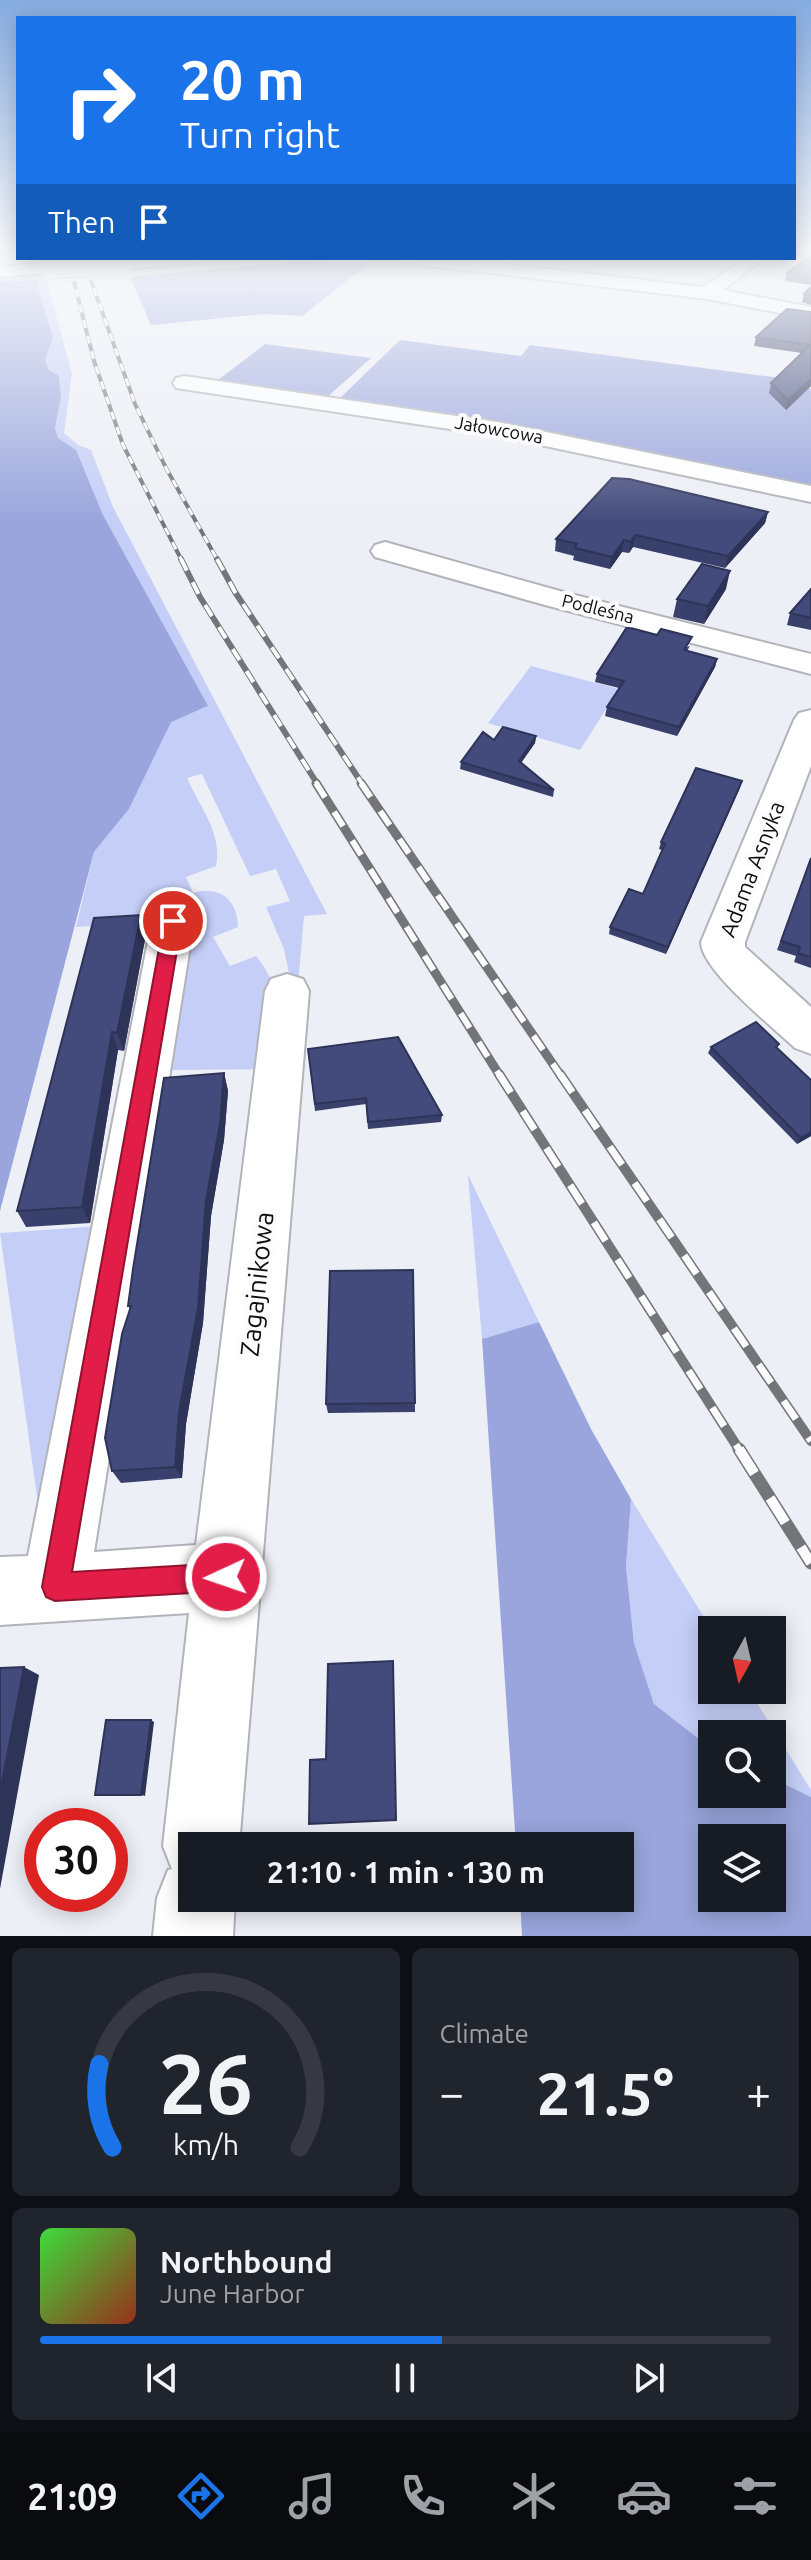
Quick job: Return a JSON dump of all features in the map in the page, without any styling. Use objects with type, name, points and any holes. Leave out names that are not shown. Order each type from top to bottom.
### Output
[{"type":"street","name":"Jałowcowa","points":[[184,383],[497,429],[811,494]]},
{"type":"street","name":"Podleśna","points":[[385,551],[556,599],[811,664]]},
{"type":"street","name":"Adama Asnyka","points":[[811,720],[723,942],[723,950],[811,1035]]},
{"type":"street","points":[[173,921],[28,1589],[226,1577]]},
{"type":"street","name":"Zagajnikowa","points":[[202,1832],[287,991]]},
{"type":"street","points":[[193,1936],[195,1912]]},
{"type":"shaded area","points":[[0,342],[51,342],[45,359],[49,370],[59,376],[61,397],[55,428],[58,438],[76,450],[103,515],[208,706],[171,722],[129,809],[94,852],[0,1211]]},
{"type":"shaded area","points":[[51,342],[63,342],[72,374],[64,433],[78,445],[91,450],[113,507],[327,914],[304,916],[298,985],[292,987],[284,949],[266,907],[290,901],[276,869],[250,876],[202,774],[187,778],[209,820],[217,854],[216,866],[186,877],[193,893],[219,893],[235,909],[238,927],[213,937],[230,966],[256,956],[271,982],[275,1024],[269,1069],[168,1070],[193,920],[76,927],[94,852],[129,809],[171,721],[207,707],[103,515],[76,451],[58,438],[55,428],[61,397],[45,359]]},
{"type":"shaded area","points":[[398,342],[521,356],[530,345],[780,378],[811,389],[811,488],[337,401]]},
{"type":"shaded area","points":[[265,344],[371,358],[325,399],[214,383]]},
{"type":"shaded area","points":[[531,666],[619,689],[580,750],[488,723]]},
{"type":"shaded area","points":[[468,1175],[539,1322],[482,1339]]},
{"type":"shaded area","points":[[100,1226],[42,1532],[0,1233]]},
{"type":"shaded area","points":[[539,1322],[591,1429],[631,1499],[626,1567],[634,1643],[654,1704],[698,1738],[698,1808],[786,1808],[786,1785],[811,1797],[811,1936],[522,1936],[521,1912],[634,1912],[634,1832],[515,1832],[482,1339]]},
{"type":"shaded area","points":[[631,1499],[703,1616],[698,1616],[698,1704],[758,1704],[768,1720],[698,1720],[698,1738],[654,1704],[634,1643],[626,1567]]},
{"type":"shaded area","points":[[786,1750],[811,1790],[811,1797],[786,1785]]},
{"type":"building","points":[[792,342],[811,342],[811,379],[788,400],[771,383],[810,345]]},
{"type":"building","points":[[612,478],[629,479],[768,512],[728,556],[635,535],[631,542],[624,540],[612,557],[575,548],[577,544],[556,539]]},
{"type":"building","points":[[702,564],[730,571],[708,606],[677,599]]},
{"type":"building","points":[[811,589],[811,618],[790,613]]},
{"type":"building","points":[[627,627],[657,635],[661,629],[692,637],[684,650],[717,659],[679,727],[607,707],[624,681],[597,674]]},
{"type":"building","points":[[503,727],[536,736],[519,761],[554,790],[461,762],[483,732],[494,740]]},
{"type":"building","points":[[696,768],[742,781],[668,947],[610,927],[629,889],[643,894],[665,844],[661,842]]},
{"type":"building","points":[[811,858],[811,957],[798,953],[800,947],[781,941]]},
{"type":"building","points":[[141,915],[117,1033],[112,1032],[82,1207],[17,1211],[94,918]]},
{"type":"building","points":[[756,1022],[779,1044],[776,1047],[811,1080],[811,1132],[801,1138],[711,1047]]},
{"type":"building","points":[[398,1037],[442,1115],[368,1122],[366,1098],[315,1104],[308,1049]]},
{"type":"building","points":[[224,1073],[220,1124],[206,1200],[198,1308],[179,1412],[175,1467],[112,1471],[105,1438],[122,1334],[131,1306],[128,1306],[133,1269],[164,1078]]},
{"type":"building","points":[[413,1270],[415,1403],[326,1404],[330,1271]]},
{"type":"building","points":[[393,1661],[396,1820],[309,1824],[310,1760],[326,1759],[328,1664]]},
{"type":"building","points":[[24,1667],[0,1793],[0,1668]]},
{"type":"building","points":[[106,1720],[151,1720],[141,1795],[95,1795]]},
{"type":"railway","points":[[89,342],[123,445],[182,561]]},
{"type":"railway","points":[[113,342],[135,404],[166,468],[218,561]]},
{"type":"railway","points":[[217,559],[235,592],[363,785]]},
{"type":"railway","points":[[182,561],[200,597],[318,785]]},
{"type":"railway","points":[[316,783],[500,1076]]},
{"type":"railway","points":[[361,783],[561,1076]]},
{"type":"railway","points":[[499,1074],[740,1451]]},
{"type":"railway","points":[[560,1074],[811,1441]]},
{"type":"railway","points":[[739,1449],[811,1563]]},
{"type":"route","points":[[173,921],[55,1587],[226,1577]]}]
